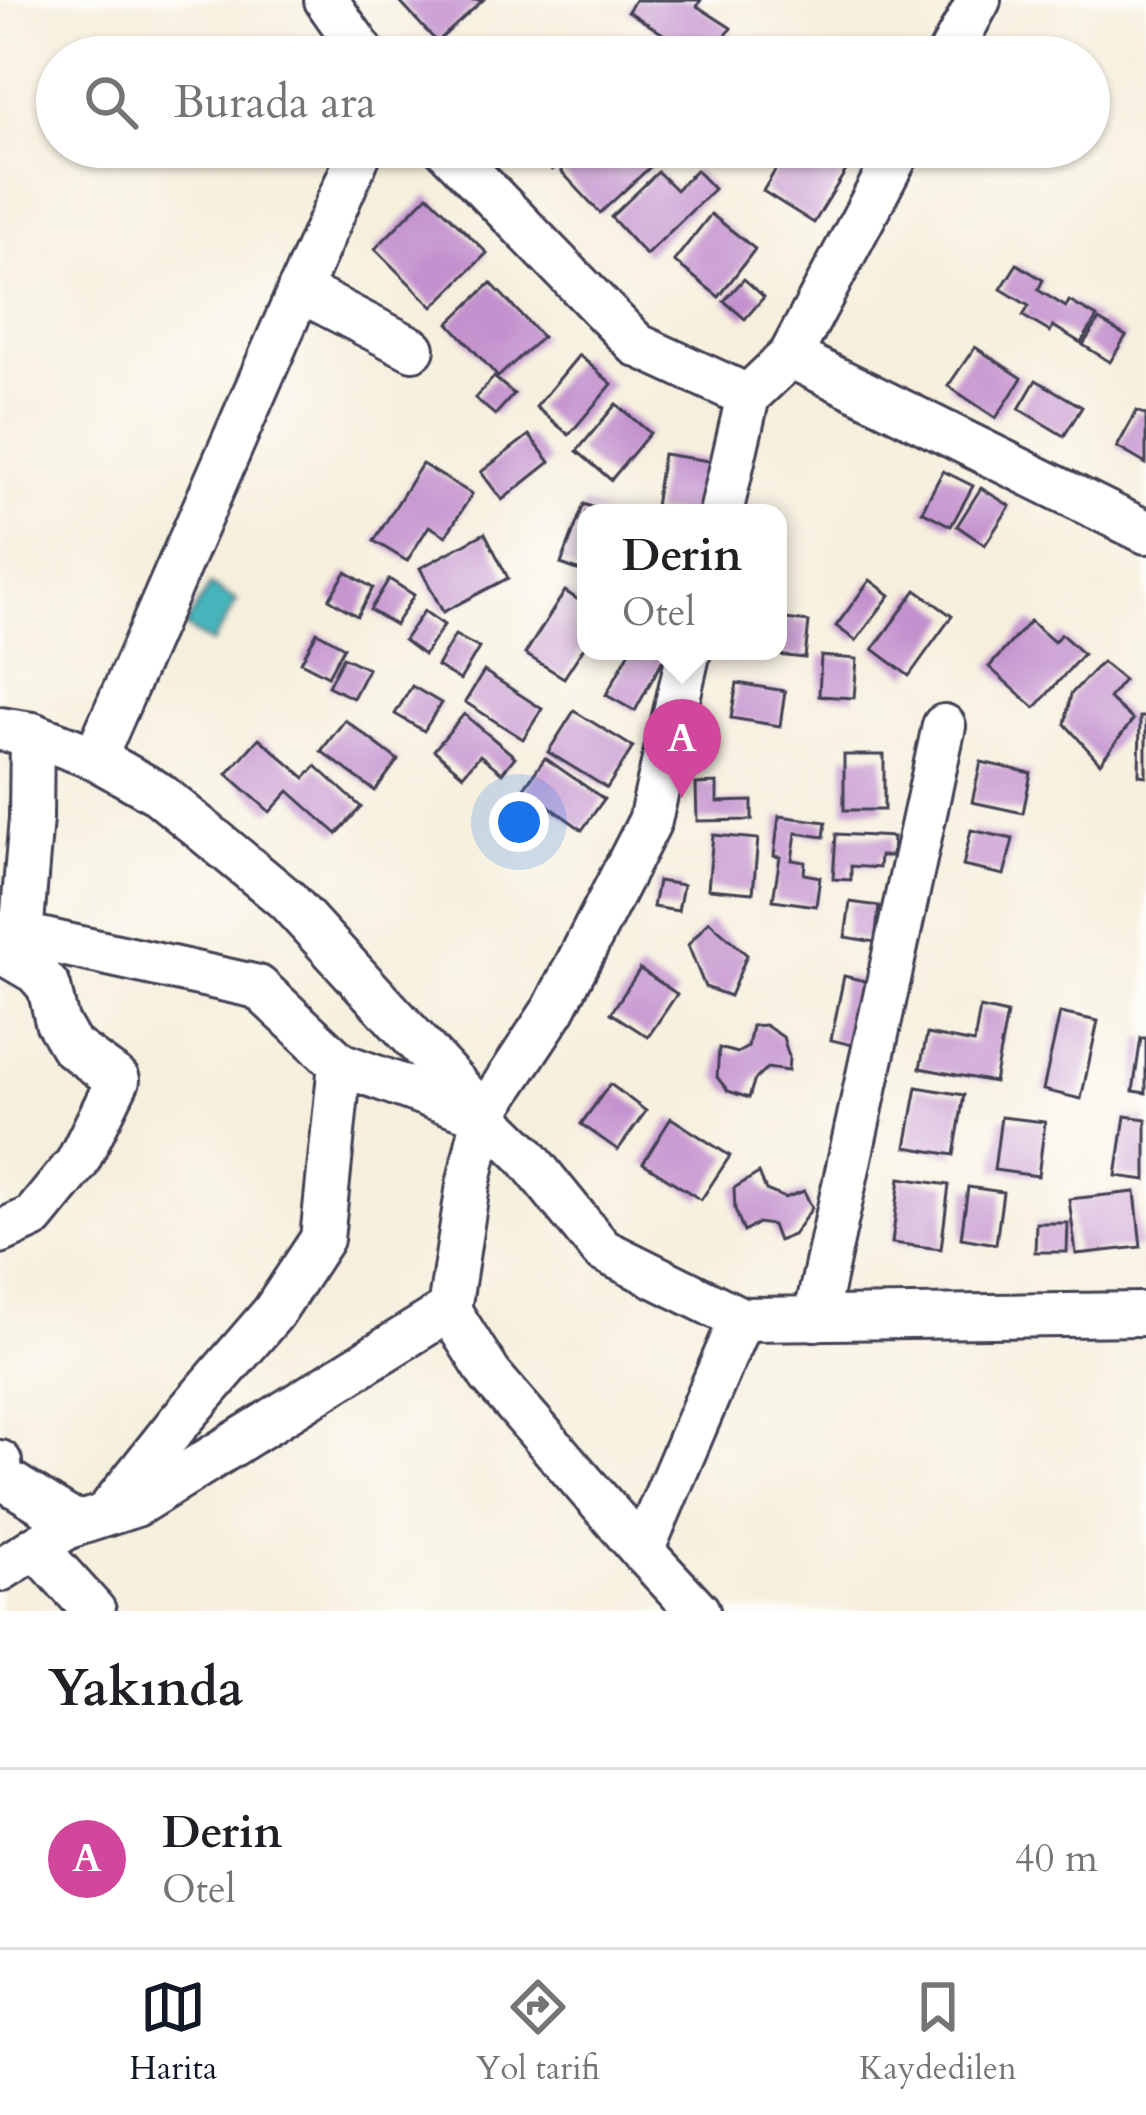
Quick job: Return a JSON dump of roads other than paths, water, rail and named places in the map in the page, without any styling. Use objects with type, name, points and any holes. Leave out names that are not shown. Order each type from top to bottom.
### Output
[{"type":"street","points":[[326,0],[351,36]]},
{"type":"street","points":[[959,36],[979,0]]},
{"type":"street","points":[[95,758],[353,168]]},
{"type":"street","points":[[465,168],[637,345],[748,396]]},
{"type":"street","points":[[723,504],[748,396],[790,356],[890,168]]},
{"type":"street","points":[[299,290],[413,349]]},
{"type":"street","points":[[790,356],[1146,532]]},
{"type":"street","points":[[687,660],[650,821],[554,1009],[484,1115],[449,1310],[490,1376],[698,1611]]},
{"type":"street","points":[[814,1319],[944,726]]},
{"type":"street","points":[[0,1232],[33,1217],[77,1163],[118,1080],[71,1046],[57,1022],[50,987],[7,940],[16,731],[95,758],[159,794],[286,900],[524,1154],[602,1250],[741,1319],[1146,1314]]},
{"type":"street","points":[[7,940],[258,987],[340,1064],[484,1115]]},
{"type":"street","points":[[0,1462],[2,1477],[67,1518],[94,1518],[273,1313],[322,1239],[340,1064]]},
{"type":"street","points":[[0,1570],[68,1527],[136,1505],[449,1310]]},
{"type":"street","points":[[642,1551],[741,1319]]},
{"type":"street","points":[[36,1547],[94,1611]]},
{"type":"water","points":[[210,585],[237,601],[212,644],[185,627]]},
{"type":"place","name":"Derin","points":[[682,798]]}]
